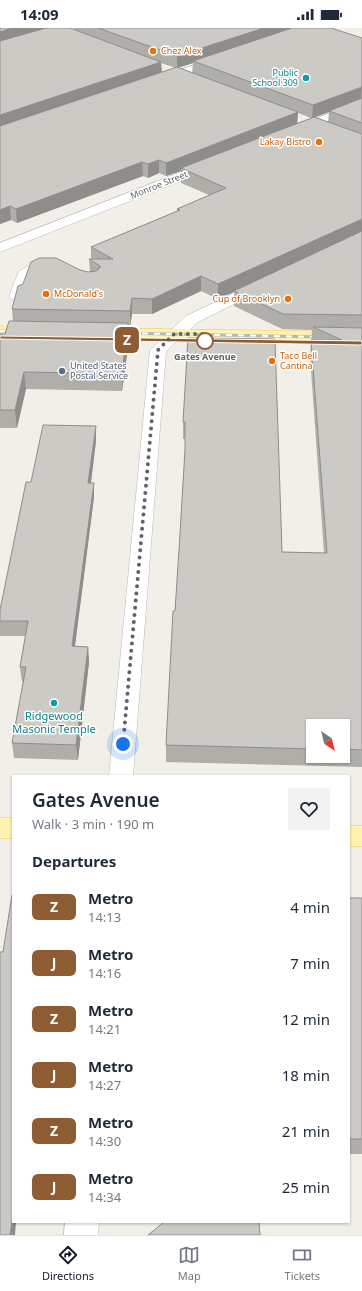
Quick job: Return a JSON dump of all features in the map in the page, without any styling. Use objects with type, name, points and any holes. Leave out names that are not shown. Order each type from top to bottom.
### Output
[{"type":"main road","points":[[0,331],[53,332]]},
{"type":"main road","points":[[84,333],[362,337]]},
{"type":"main road","points":[[0,828],[12,828]]},
{"type":"main road","points":[[350,836],[362,836]]},
{"type":"street","points":[[142,86],[234,55]]},
{"type":"street","points":[[159,67],[197,81]]},
{"type":"street","points":[[284,135],[362,105]]},
{"type":"street","points":[[299,119],[328,130]]},
{"type":"street","name":"Monroe Street","points":[[0,248],[219,161]]},
{"type":"street","points":[[17,296],[24,274],[28,271],[47,266],[61,267],[70,270]]},
{"type":"street","points":[[121,775],[158,350],[192,319],[277,278]]},
{"type":"street","points":[[81,1235],[82,1223]]},
{"type":"building","points":[[0,28],[12,28],[0,32]]},
{"type":"building","points":[[46,28],[70,28],[161,62],[0,115],[0,41]]},
{"type":"building","points":[[98,28],[264,28],[177,56]]},
{"type":"building","name":"Public School 309","points":[[292,28],[331,28],[362,38],[362,87],[313,105],[193,61]]},
{"type":"building","points":[[177,67],[298,112],[166,163],[159,160],[148,164],[142,162],[16,209],[10,206],[0,210],[0,126]]},
{"type":"building","points":[[362,98],[362,123],[329,111]]},
{"type":"building","points":[[314,117],[362,134],[362,219],[218,284],[201,276],[152,299],[132,298],[130,311],[12,309],[18,286],[23,284],[31,262],[39,258],[56,258],[80,270],[88,272],[96,271],[100,268],[100,266],[89,259],[113,259],[91,247],[180,210],[177,209],[226,188],[181,168]]},
{"type":"building","points":[[362,231],[362,315],[283,314],[234,291]]},
{"type":"building","points":[[9,321],[128,323],[122,374],[24,372],[15,410],[0,410],[0,334],[5,334]]},
{"type":"building","points":[[313,327],[362,328],[362,750],[350,749],[350,719],[306,719],[306,749],[166,745],[173,611],[175,611],[185,450],[185,422],[183,422],[188,338],[275,339],[282,552],[327,553],[311,340],[342,340]]},
{"type":"building","points":[[43,425],[96,426],[88,483],[94,483],[72,646],[88,647],[76,745],[12,743],[26,667],[20,667],[28,621],[0,621],[0,610],[26,482],[31,482]]},
{"type":"building","points":[[12,895],[12,1221],[10,1235],[0,1235],[0,952],[3,952]]},
{"type":"building","points":[[350,898],[362,898],[362,1139],[350,1139]]},
{"type":"building","points":[[163,1223],[259,1223],[260,1235],[148,1235]]},
{"type":"railway","points":[[0,331],[16,332]]},
{"type":"railway","points":[[118,333],[322,337]]},
{"type":"railway","points":[[118,339],[170,340]]},
{"type":"metro line","name":"Z","points":[[0,337],[362,343]]},
{"type":"place","name":"Chez Alex","points":[[153,51]]},
{"type":"place","name":"Public School 309","points":[[306,78]]},
{"type":"place","name":"Lakay Bistro","points":[[319,142]]},
{"type":"place","name":"McDonald's","points":[[46,294]]},
{"type":"place","name":"Cup of Brooklyn","points":[[288,299]]},
{"type":"place","name":"Gates Avenue","points":[[205,341]]},
{"type":"place","name":"Taco Bell Cantina","points":[[272,361]]},
{"type":"place","name":"United States Postal Service","points":[[62,371]]},
{"type":"place","name":"Ridgewood Masonic Temple","points":[[54,703]]},
{"type":"route","points":[[123,744],[158,350],[174,334],[208,334],[205,341]]}]
